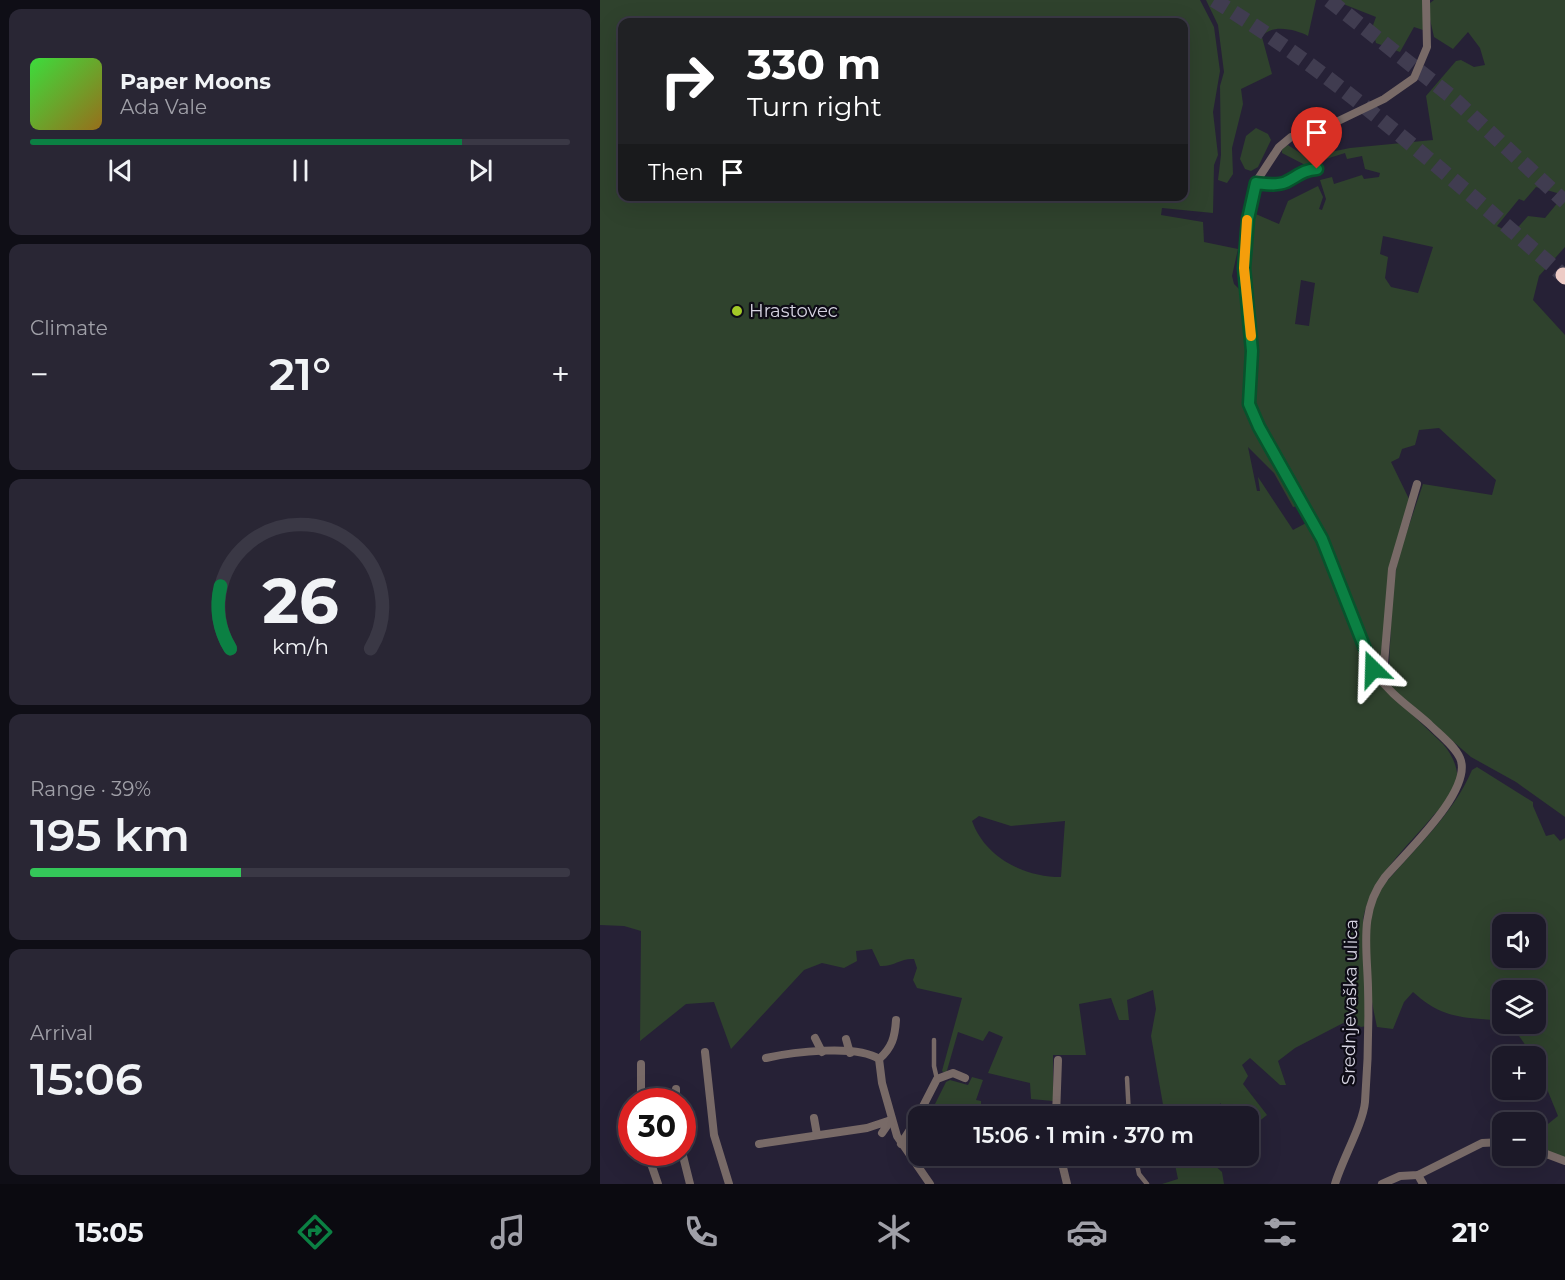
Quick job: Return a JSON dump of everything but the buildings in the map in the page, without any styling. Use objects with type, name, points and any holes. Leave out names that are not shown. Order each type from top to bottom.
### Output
[{"type":"street","name":"Srednjevaška ulica","points":[[1335,1184],[1365,1104],[1368,988],[1365,927],[1369,906],[1385,877],[1453,798],[1463,775],[1460,758],[1451,745],[1390,693],[1379,679],[1322,539],[1259,427],[1249,404],[1252,351],[1244,268],[1248,219],[1256,183],[1267,162],[1291,137],[1332,124],[1384,99],[1414,78],[1427,47],[1426,0]]},
{"type":"street","points":[[1379,679],[1384,664],[1392,569],[1417,484]]},
{"type":"street","points":[[879,1059],[888,1051],[893,1040],[896,1020]]},
{"type":"street","points":[[815,1038],[822,1052]]},
{"type":"street","points":[[846,1039],[850,1053]]},
{"type":"street","points":[[705,1052],[714,1135],[729,1184]]},
{"type":"street","points":[[766,1058],[822,1052],[871,1054],[879,1059],[891,1120],[901,1144],[930,1184]]},
{"type":"street","points":[[1056,1106],[1058,1060]]},
{"type":"street","points":[[641,1064],[641,1088]]},
{"type":"street","points":[[923,1106],[937,1079],[953,1072],[965,1078]]},
{"type":"street","points":[[814,1118],[817,1136]]},
{"type":"street","points":[[882,1133],[891,1120]]},
{"type":"street","points":[[759,1144],[867,1128],[891,1120]]},
{"type":"street","points":[[901,1144],[908,1132]]},
{"type":"street","points":[[1382,1184],[1400,1176],[1418,1175],[1470,1147],[1492,1143]]},
{"type":"street","points":[[1546,1154],[1565,1161]]},
{"type":"street","points":[[652,1166],[658,1184]]},
{"type":"street","points":[[686,1166],[690,1184]]},
{"type":"street","points":[[1063,1166],[1067,1184]]},
{"type":"street","points":[[1418,1175],[1423,1184]]},
{"type":"lane","points":[[1256,183],[1286,182],[1304,170],[1317,169]]},
{"type":"lane","points":[[934,1040],[934,1066],[937,1079]]},
{"type":"lane","points":[[1127,1078],[1128,1106]]},
{"type":"lane","points":[[1137,1166],[1139,1174],[1147,1184]]},
{"type":"green space","points":[[600,0],[1200,0],[1214,27],[1220,71],[1213,112],[1218,155],[1214,165],[1213,213],[1162,208],[1161,215],[1203,222],[1204,242],[1238,249],[1232,276],[1234,284],[1242,292],[1248,331],[1246,405],[1259,437],[1298,506],[1293,507],[1274,473],[1248,447],[1257,491],[1260,491],[1258,477],[1293,530],[1308,522],[1321,545],[1376,680],[1443,744],[1456,768],[1457,781],[1452,795],[1391,864],[1367,904],[1363,919],[1367,1026],[1361,1027],[1349,1020],[1295,1048],[1278,1061],[1286,1085],[1280,1085],[1250,1058],[1242,1065],[1248,1076],[1243,1084],[1267,1115],[1259,1121],[1259,1106],[1223,1106],[1220,1103],[1220,1106],[1163,1106],[1151,1036],[1156,1009],[1153,990],[1127,1000],[1129,1020],[1119,1020],[1111,998],[1079,1004],[1086,1055],[1053,1055],[1053,1101],[1031,1099],[1030,1083],[988,1073],[1003,1037],[989,1031],[983,1041],[958,1032],[946,1074],[942,1071],[962,998],[917,988],[913,980],[917,968],[914,959],[880,966],[872,949],[856,951],[857,961],[844,968],[822,963],[804,970],[731,1049],[714,1002],[686,1004],[640,1041],[641,931],[624,926],[600,925]],"holes":[[[979,816],[1011,826],[1065,821],[1061,877],[1033,873],[1007,862],[986,845],[972,821]]]},
{"type":"green space","points":[[1206,0],[1316,0],[1308,36],[1291,30],[1278,29],[1271,30],[1262,37],[1272,74],[1241,89],[1243,104],[1232,148],[1233,174],[1227,183],[1218,180],[1221,155],[1220,86],[1224,72],[1218,25]]},
{"type":"green space","points":[[1333,0],[1423,0],[1423,30],[1414,27],[1400,52],[1376,43],[1372,28],[1376,17]]},
{"type":"green space","points":[[1434,0],[1565,0],[1565,247],[1539,276],[1533,300],[1565,335],[1565,817],[1516,782],[1471,757],[1388,685],[1393,585],[1399,555],[1423,484],[1492,495],[1496,480],[1439,428],[1419,430],[1415,445],[1402,449],[1399,458],[1391,462],[1410,501],[1394,553],[1382,664],[1378,669],[1319,523],[1253,408],[1256,340],[1248,284],[1251,212],[1279,224],[1288,201],[1318,186],[1323,197],[1319,209],[1322,210],[1326,199],[1320,180],[1332,177],[1334,184],[1362,175],[1364,179],[1379,177],[1380,173],[1365,169],[1362,156],[1347,159],[1345,153],[1313,163],[1311,168],[1282,153],[1282,149],[1288,145],[1306,157],[1350,148],[1433,140],[1426,96],[1456,61],[1461,60],[1474,67],[1485,65],[1480,48],[1468,32],[1453,49],[1434,37],[1429,15],[1430,3]],"holes":[[[1536,187],[1564,195],[1545,218],[1528,216],[1512,234],[1497,226],[1519,199],[1524,201]],[[1383,236],[1433,247],[1418,293],[1391,287],[1385,278],[1388,257],[1380,254]],[[1301,280],[1315,283],[1309,326],[1295,324]]]},
{"type":"green space","points":[[1256,128],[1268,134],[1271,140],[1258,167],[1251,171],[1245,169],[1240,159],[1246,136]]},
{"type":"green space","points":[[1477,767],[1533,802],[1546,836],[1554,834],[1560,841],[1565,838],[1565,1160],[1546,1153],[1546,1124],[1558,1116],[1546,1087],[1546,1046],[1526,1046],[1518,1034],[1546,1034],[1546,980],[1492,980],[1492,1020],[1445,1012],[1435,1008],[1413,992],[1404,1002],[1393,1029],[1377,1027],[1367,956],[1369,920],[1374,903],[1381,888],[1431,832],[1464,786],[1472,770]]},
{"type":"green space","points":[[972,1077],[983,1080],[976,1100],[981,1101],[981,1106],[934,1106],[946,1082],[950,1080],[968,1085]]},
{"type":"green space","points":[[1175,1166],[1215,1166],[1222,1172],[1224,1184],[1162,1184],[1178,1179]]},
{"type":"tunnel","points":[[1214,0],[1261,30],[1350,95],[1437,166],[1563,275]]},
{"type":"tunnel","points":[[1329,0],[1452,97],[1565,202]]},
{"type":"slow traffic","points":[[1247,220],[1244,268],[1251,336]]},
{"type":"place","name":"Hrastovec","points":[[737,311]]},
{"type":"route","points":[[1317,169],[1304,170],[1286,182],[1256,183],[1249,207],[1244,268],[1252,351],[1249,404],[1259,427],[1322,539],[1373,669]]}]
